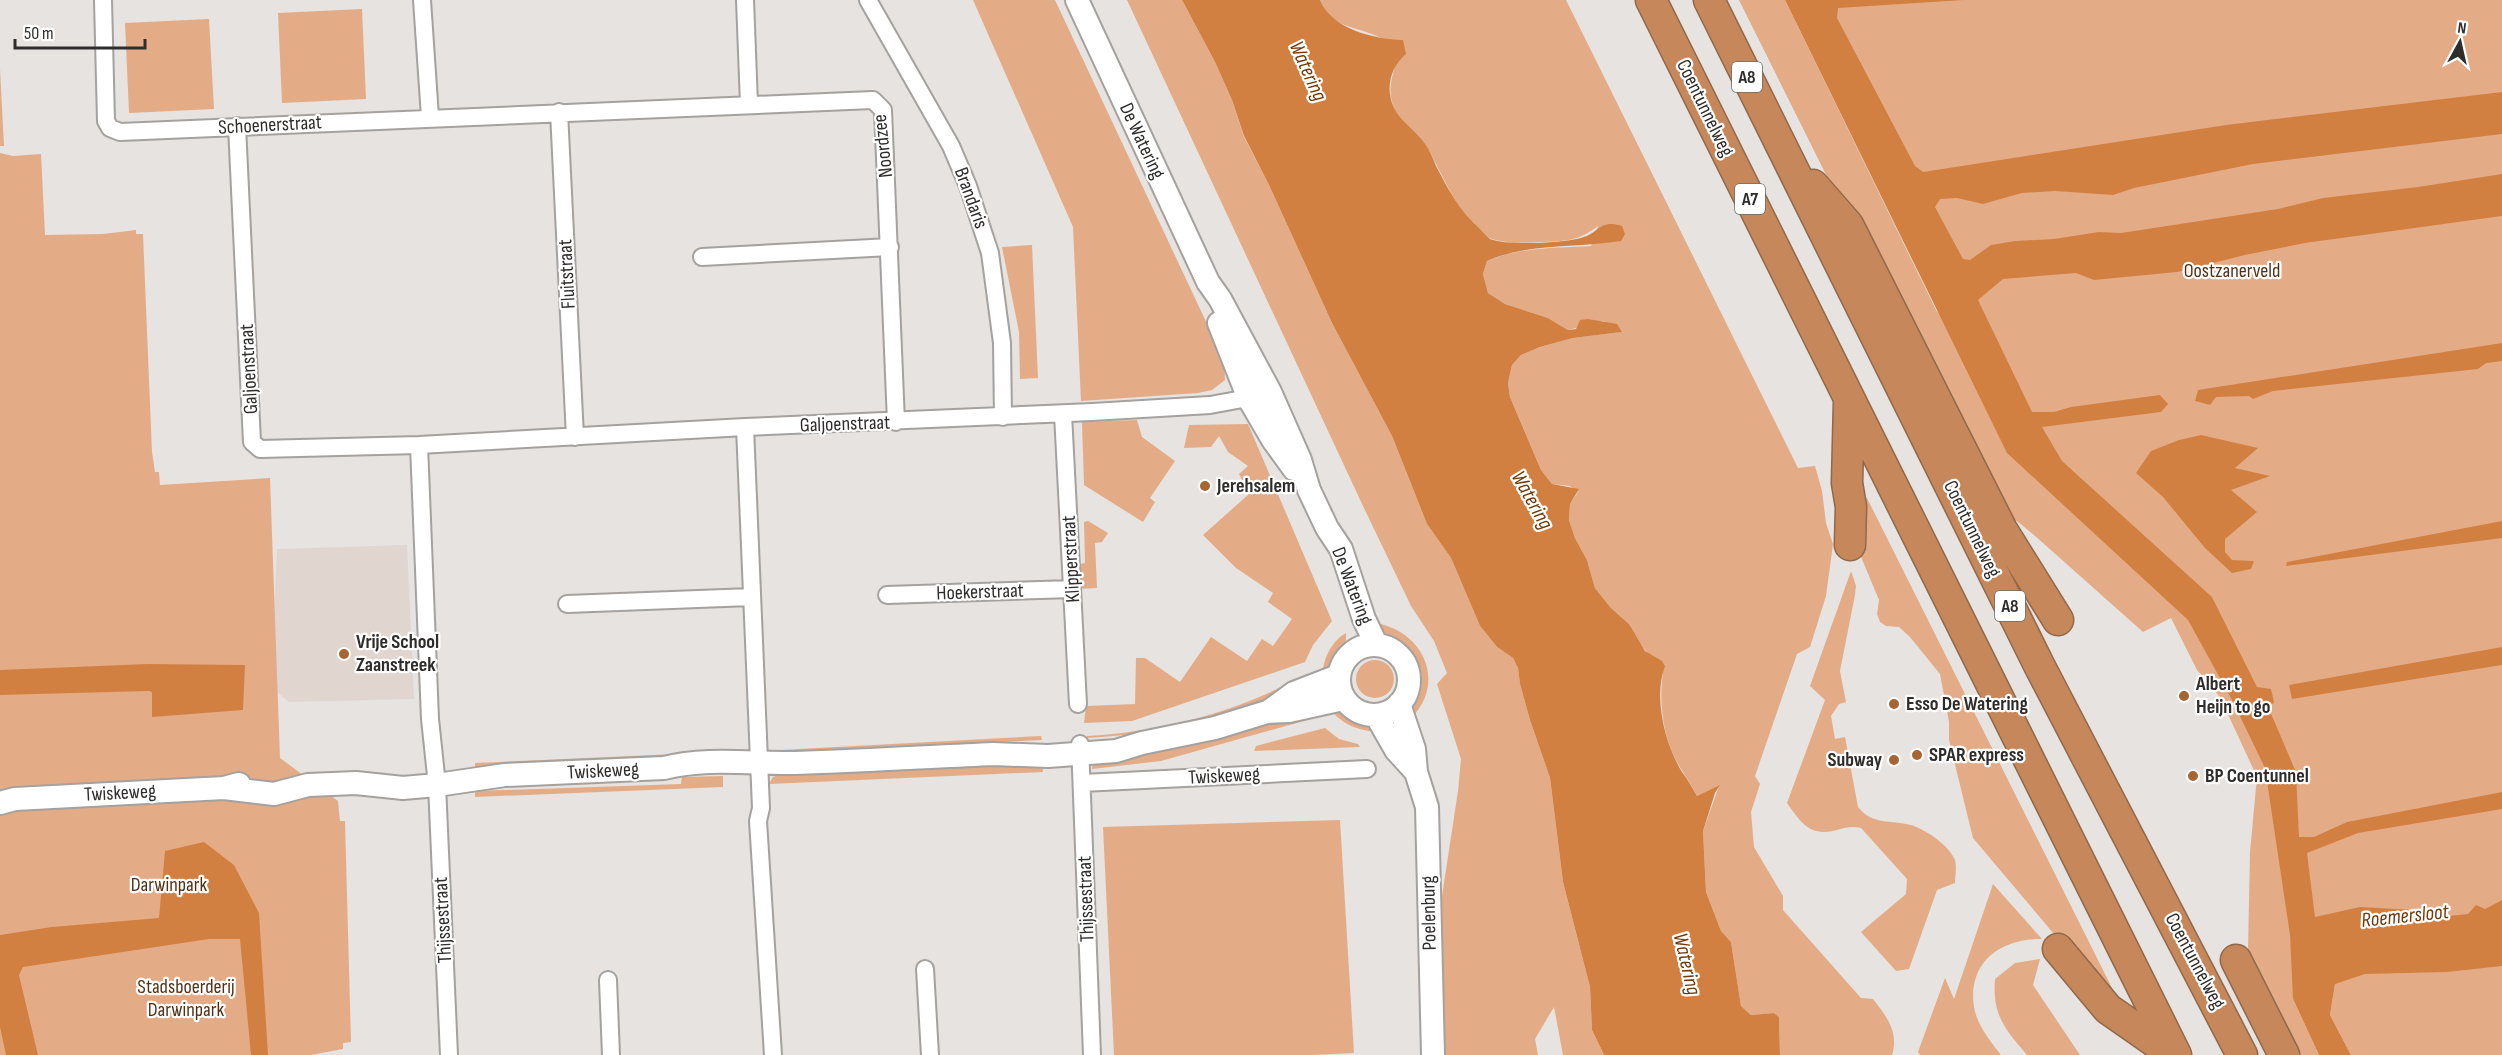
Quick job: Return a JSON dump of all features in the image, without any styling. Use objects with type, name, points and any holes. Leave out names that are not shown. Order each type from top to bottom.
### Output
[{"type":"highway","name":"Coentunnelweg","points":[[1651,0],[2175,1055]]},
{"type":"highway","name":"Coentunnelweg","points":[[1709,0],[2040,667],[2242,1055]]},
{"type":"highway","name":"A8","points":[[1785,153],[1848,225],[2002,530],[2058,620]]},
{"type":"highway","points":[[1849,397],[1847,483],[1851,507],[1850,545]]},
{"type":"highway","points":[[2058,949],[2108,1009],[2175,1055]]},
{"type":"highway","points":[[2236,960],[2284,1055]]},
{"type":"main road","name":"De Watering","points":[[1077,0],[1208,282],[1212,303],[1260,396],[1273,440],[1309,490],[1327,528],[1330,550],[1366,646]]},
{"type":"main road","points":[[1366,646],[1391,649],[1399,654],[1408,670],[1408,688],[1399,704],[1389,712],[1376,715],[1364,714],[1352,708],[1343,699],[1339,688],[1338,676],[1344,659],[1366,646]]},
{"type":"main road","name":"Twiskeweg","points":[[1267,712],[1294,693],[1338,676]]},
{"type":"main road","name":"Twiskeweg","points":[[5,799],[224,788],[274,794],[308,785],[356,783],[403,788],[436,780],[664,768],[680,764],[758,766],[993,754],[1016,747],[1080,749],[1142,743],[1215,728],[1267,712],[1289,711],[1343,699]]},
{"type":"main road","name":"Poelenburg","points":[[1399,704],[1414,749],[1416,772],[1427,807],[1433,1055]]},
{"type":"main road","name":"Poelenburg","points":[[1376,715],[1396,750],[1416,772]]},
{"type":"street","name":"Schoenerstraat","points":[[103,0],[106,122],[110,128],[120,132],[559,112]]},
{"type":"street","points":[[423,0],[430,117]]},
{"type":"street","points":[[745,0],[749,104]]},
{"type":"street","name":"Brandaris","points":[[868,0],[951,146],[968,186],[990,253],[1002,343],[1003,417]]},
{"type":"street","name":"Noordzee","points":[[559,112],[873,100],[883,110],[896,422]]},
{"type":"street","name":"Fluitstraat","points":[[559,112],[575,437]]},
{"type":"street","name":"Galjoenstraat","points":[[237,126],[252,442],[260,449],[419,445],[745,427],[1063,414],[1210,405],[1260,396]]},
{"type":"street","points":[[702,257],[890,247]]},
{"type":"street","name":"Klipperstraat","points":[[1063,414],[1078,704]]},
{"type":"street","points":[[745,427],[750,597],[761,808],[758,821],[773,1055]]},
{"type":"street","points":[[419,445],[430,719],[436,780]]},
{"type":"street","name":"Hoekerstraat","points":[[887,595],[1072,589]]},
{"type":"street","points":[[567,604],[750,597]]},
{"type":"street","name":"Thijssestraat","points":[[1080,749],[1092,1055]]},
{"type":"street","name":"Twiskeweg","points":[[1082,783],[1366,769]]},
{"type":"street","name":"Thijssestraat","points":[[436,780],[449,1055]]},
{"type":"street","points":[[925,969],[930,1055]]},
{"type":"street","points":[[608,980],[611,1055]]},
{"type":"shaded area","name":"Vrije School Zaanstreek","points":[[407,545],[414,699],[289,702],[277,692],[274,616],[277,549]]},
{"type":"green space","points":[[973,0],[1055,0],[1224,360],[1225,380],[1212,390],[1198,393],[1081,401],[1073,227]]},
{"type":"green space","points":[[1127,0],[1182,0],[1215,62],[1232,100],[1244,137],[1269,185],[1332,323],[1392,436],[1427,524],[1451,558],[1480,626],[1497,647],[1513,658],[1518,668],[1530,720],[1550,778],[1563,882],[1590,987],[1592,1030],[1604,1055],[1563,1055],[1554,1007],[1535,1039],[1538,1055],[1431,1055],[1433,955],[1461,759],[1437,684],[1447,673],[1434,641],[1411,606],[1363,506]]},
{"type":"green space","points":[[1320,0],[1566,0],[1798,468],[1815,466],[1822,491],[1826,523],[1833,544],[1826,596],[1810,647],[1797,654],[1755,776],[1760,784],[1751,812],[1754,847],[1783,896],[1783,910],[1861,998],[1873,999],[1883,1012],[1893,1032],[1892,1055],[1780,1055],[1779,1017],[1774,1013],[1751,1015],[1741,1006],[1731,942],[1721,931],[1706,892],[1703,831],[1719,786],[1697,796],[1676,761],[1667,737],[1662,711],[1663,673],[1635,637],[1629,624],[1611,608],[1595,588],[1587,560],[1575,538],[1569,520],[1570,504],[1578,492],[1570,486],[1552,484],[1541,470],[1510,397],[1508,383],[1512,365],[1521,355],[1573,338],[1621,332],[1603,321],[1568,330],[1548,318],[1505,304],[1488,293],[1483,274],[1487,261],[1525,251],[1591,246],[1598,226],[1572,239],[1530,243],[1498,241],[1482,234],[1463,212],[1426,145],[1403,123],[1394,107],[1391,99],[1391,81],[1397,61],[1388,45],[1381,38],[1338,22],[1325,10]]},
{"type":"green space","name":"Oostzanerveld","points":[[1739,0],[1785,0],[1936,310],[2090,525],[1801,0],[2502,0],[2502,1055],[2351,1055],[2330,1015],[2335,984],[2293,999],[2319,1055],[2292,1055],[2261,990],[2248,951],[2250,852],[2257,777],[2220,697],[2197,670],[2171,618],[2143,632],[2034,535],[1986,496]]},
{"type":"green space","points":[[362,9],[366,99],[282,103],[278,13]]},
{"type":"green space","points":[[209,19],[214,109],[129,113],[125,23]]},
{"type":"green space","points":[[0,69],[4,146],[0,146]]},
{"type":"green space","name":"Darwinpark","points":[[0,153],[13,156],[41,154],[45,235],[103,234],[136,230],[136,234],[143,234],[152,452],[155,472],[159,472],[160,485],[270,478],[280,758],[338,801],[340,821],[345,821],[351,1042],[343,1043],[343,1049],[311,1055],[0,1055]]},
{"type":"green space","points":[[1032,245],[1038,378],[1020,379],[1019,332],[1002,247]]},
{"type":"green space","points":[[1137,420],[1142,437],[1175,461],[1150,498],[1155,502],[1143,522],[1084,485],[1082,422]]},
{"type":"green space","points":[[1248,424],[1332,621],[1313,645],[1305,662],[1132,721],[1084,723],[1086,706],[1135,704],[1136,658],[1145,658],[1180,682],[1211,637],[1247,661],[1262,639],[1273,646],[1292,619],[1268,602],[1273,593],[1236,568],[1203,535],[1249,494],[1239,474],[1248,466],[1228,452],[1219,436],[1211,447],[1184,448],[1189,425]]},
{"type":"green space","points":[[1867,498],[2116,996],[2081,966],[1973,838],[1949,740],[1949,722],[1940,674],[1910,637],[1899,627],[1886,626],[1880,622],[1877,614],[1879,600],[1859,552],[1855,504]]},
{"type":"green space","points":[[1088,521],[1108,533],[1102,542],[1095,543],[1097,588],[1076,589],[1075,565],[1085,563],[1084,522]]},
{"type":"green space","points":[[1851,571],[1856,586],[1840,671],[1846,702],[1839,704],[1831,716],[1835,739],[1845,737],[1858,807],[1869,817],[1911,825],[1923,830],[1948,849],[1956,863],[1955,883],[1937,890],[1909,969],[1896,971],[1861,932],[1906,894],[1907,879],[1861,828],[1849,827],[1828,832],[1813,830],[1802,823],[1787,803],[1825,700],[1810,686]]},
{"type":"green space","points":[[1375,623],[1392,628],[1406,636],[1417,646],[1424,659],[1428,673],[1428,688],[1422,703],[1412,717],[1405,711],[1414,685],[1412,660],[1400,645],[1381,633]]},
{"type":"green space","points":[[1346,633],[1345,645],[1340,656],[1323,673],[1330,650]]},
{"type":"green space","points":[[1375,660],[1389,665],[1394,679],[1389,693],[1375,698],[1361,693],[1356,679],[1361,665]]},
{"type":"green space","points":[[1293,681],[1295,683],[1247,707],[1195,724],[1140,733],[1087,738],[1087,736],[1167,726],[1219,712]]},
{"type":"green space","points":[[1330,709],[1372,721],[1377,732],[1351,726]]},
{"type":"green space","points":[[1305,713],[1307,720],[1161,761],[1092,769],[1093,761]]},
{"type":"green space","points":[[1325,728],[1339,739],[1358,744],[1360,747],[1254,751],[1256,746]]},
{"type":"green space","points":[[1041,736],[1042,740],[777,754],[780,750]]},
{"type":"green space","points":[[721,752],[691,758],[475,767],[475,763]]},
{"type":"green space","points":[[1042,762],[1043,772],[769,784],[773,777],[781,774]]},
{"type":"green space","points":[[723,776],[723,787],[475,797],[475,791],[681,784],[682,777]]},
{"type":"green space","points":[[1340,820],[1354,1053],[1114,1055],[1103,827]]},
{"type":"green space","points":[[1993,884],[2042,939],[2013,943],[2001,948],[1982,965],[1976,977],[1973,991],[1976,1014],[1984,1032],[2001,1055],[1920,1055],[1918,1052],[1945,978],[1954,999]]},
{"type":"green space","points":[[2040,959],[2033,985],[2080,1055],[2027,1055],[2006,1029],[1998,1012],[1995,979],[2015,963]]},
{"type":"water","name":"Watering","points":[[1182,0],[1320,0],[1326,10],[1344,25],[1367,35],[1403,40],[1406,54],[1398,62],[1391,77],[1390,94],[1395,110],[1426,145],[1460,208],[1490,239],[1522,243],[1562,241],[1587,236],[1604,225],[1622,226],[1625,234],[1621,241],[1519,251],[1502,255],[1487,261],[1483,274],[1488,293],[1505,304],[1548,318],[1568,330],[1576,329],[1580,320],[1588,319],[1617,324],[1622,332],[1573,338],[1521,355],[1512,365],[1508,383],[1510,397],[1541,470],[1552,484],[1579,489],[1570,504],[1569,520],[1575,538],[1587,560],[1595,588],[1611,608],[1629,624],[1645,651],[1662,661],[1665,666],[1660,692],[1661,706],[1666,735],[1676,761],[1697,796],[1720,785],[1715,793],[1703,831],[1706,892],[1721,931],[1731,942],[1741,1006],[1751,1015],[1774,1013],[1779,1017],[1780,1055],[1604,1055],[1592,1030],[1590,987],[1563,882],[1550,778],[1530,720],[1518,668],[1513,658],[1497,647],[1480,626],[1451,558],[1427,524],[1392,436],[1332,323],[1244,136],[1232,100],[1215,62]]},
{"type":"water","name":"Roemersloot","points":[[1785,0],[1964,0],[1838,8],[1837,18],[1915,166],[1923,172],[2226,125],[2502,92],[2502,134],[2253,164],[2134,188],[2113,195],[2055,191],[2022,193],[1983,204],[1957,198],[1940,199],[1935,207],[1963,259],[1970,260],[1991,245],[2015,241],[2054,239],[2099,232],[2121,233],[2278,209],[2323,198],[2502,174],[2502,216],[2305,243],[2177,272],[2094,280],[2076,273],[2003,279],[1978,300],[2032,412],[2054,412],[2071,407],[2160,395],[2168,404],[2161,412],[2042,427],[2062,461],[2212,597],[2257,687],[2271,689],[2274,702],[2269,709],[2296,772],[2299,837],[2314,837],[2347,822],[2502,792],[2502,809],[2358,833],[2307,853],[2315,917],[2360,907],[2416,910],[2429,918],[2468,914],[2476,905],[2485,909],[2502,900],[2502,966],[2447,972],[2365,974],[2335,984],[2330,1015],[2351,1055],[2319,1055],[2293,999],[2290,935],[2265,768],[2232,700],[2188,620],[2007,453]]},
{"type":"water","points":[[2502,343],[2502,361],[2486,363],[2478,369],[2273,391],[2253,399],[2249,396],[2216,397],[2210,405],[2195,401],[2198,390]]},
{"type":"water","points":[[2201,435],[2258,448],[2235,468],[2270,476],[2231,490],[2257,512],[2225,539],[2225,552],[2232,560],[2254,561],[2251,569],[2232,573],[2205,548],[2163,497],[2136,473],[2151,451],[2179,440]]},
{"type":"water","points":[[2502,521],[2502,538],[2286,566],[2287,562]]},
{"type":"water","points":[[2502,647],[2502,665],[2292,699],[2289,685]]},
{"type":"water","points":[[148,664],[245,665],[243,710],[152,717],[152,692],[149,691],[0,695],[0,670]]},
{"type":"water","points":[[204,842],[234,865],[259,913],[268,1055],[251,1055],[240,939],[209,939],[23,967],[19,975],[38,1055],[6,1055],[0,1027],[0,935],[52,927],[159,918],[165,851]]},
{"type":"place","name":"Jerehsalem","points":[[1205,486]]},
{"type":"place","name":"Vrije School Zaanstreek","points":[[344,654]]},
{"type":"place","name":"Albert Heijn to go","points":[[2184,696]]},
{"type":"place","name":"Esso De Watering","points":[[1894,704]]},
{"type":"place","name":"SPAR express","points":[[1917,755]]},
{"type":"place","name":"Subway","points":[[1894,760]]},
{"type":"place","name":"BP Coentunnel","points":[[2193,776]]},
{"type":"park label","name":"Stadsboerderij Darwinpark","points":[[186,998]]}]
